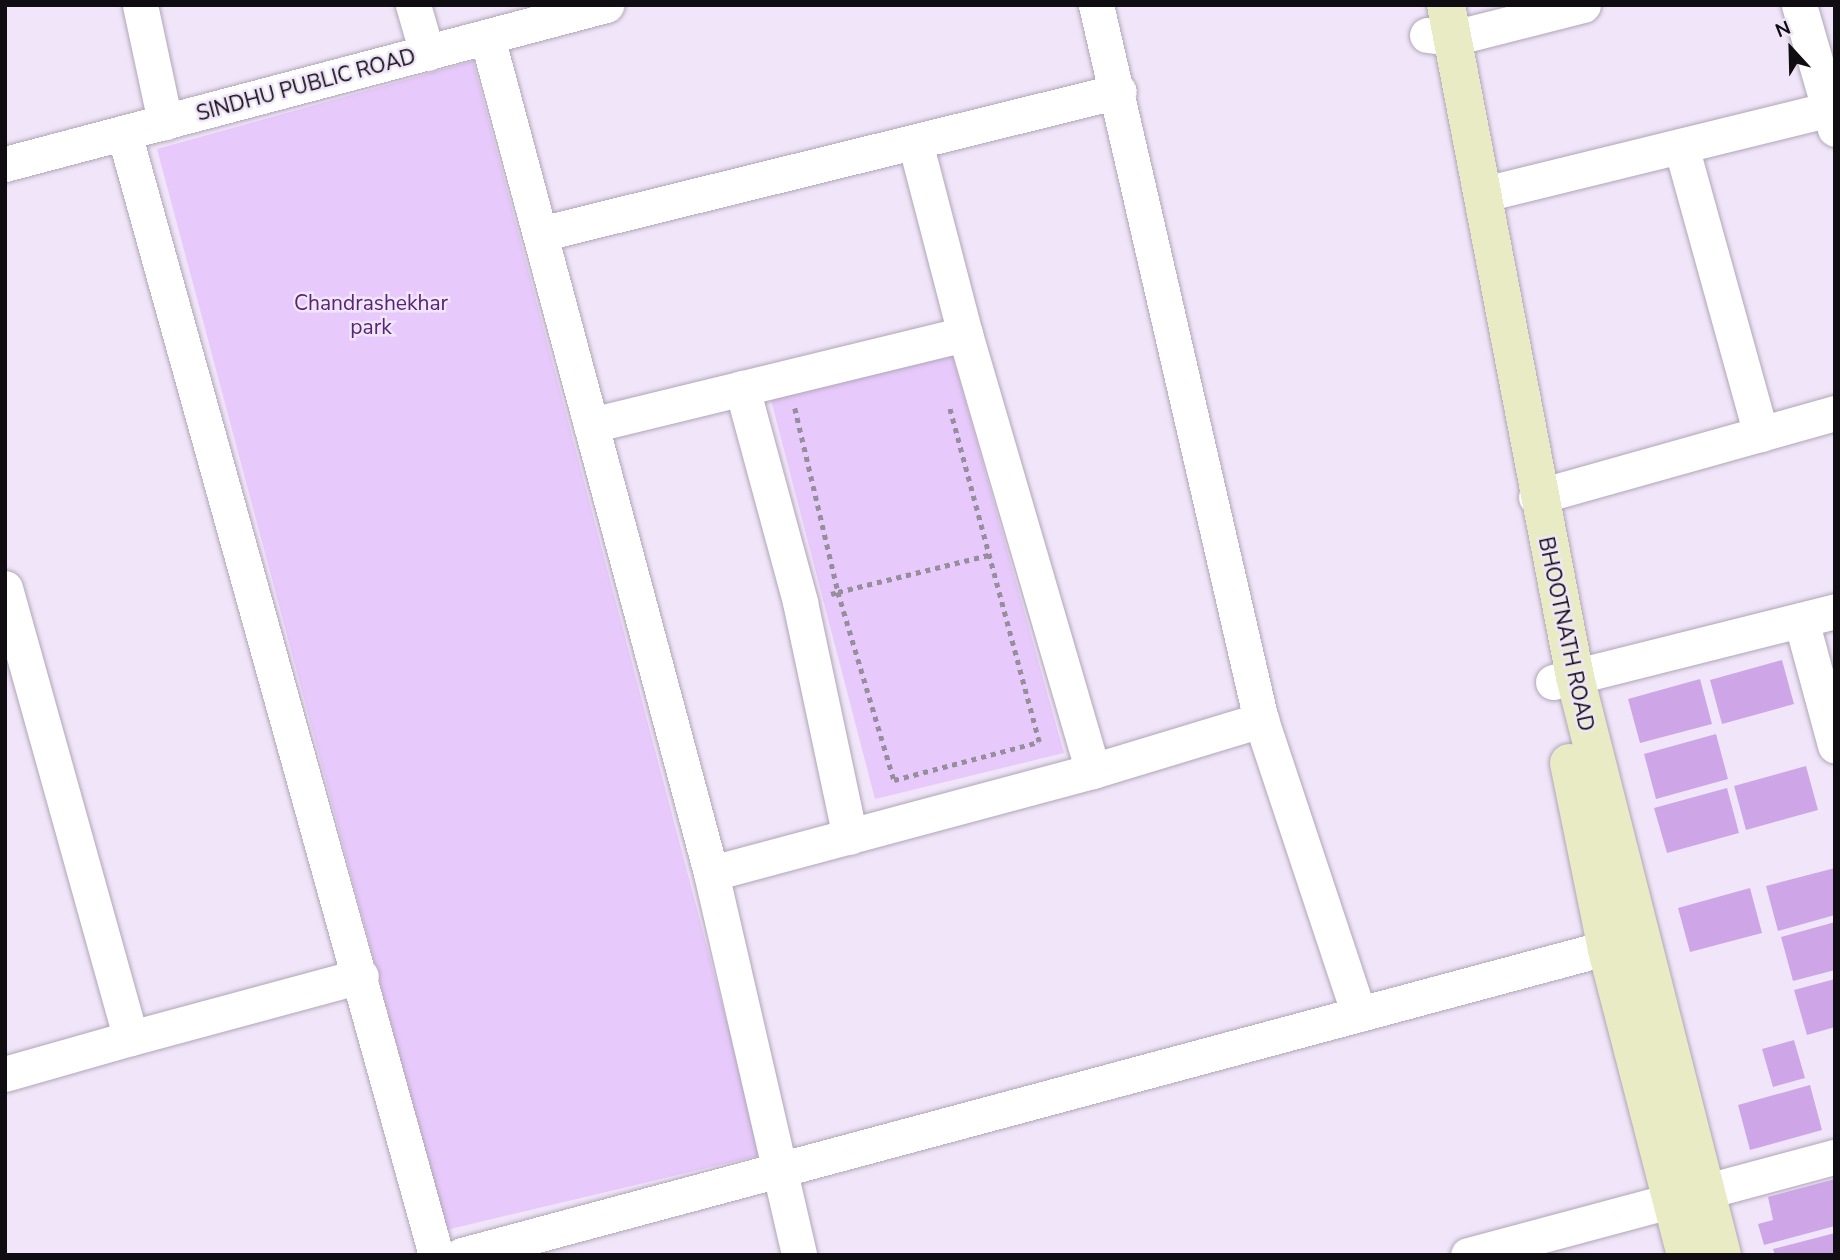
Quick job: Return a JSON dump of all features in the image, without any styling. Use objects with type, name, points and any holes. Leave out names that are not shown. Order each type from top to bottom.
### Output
[{"type":"street","points":[[140,5],[165,122]]},
{"type":"street","points":[[413,5],[427,53]]},
{"type":"street","name":"SINDHU PUBLIC ROAD","points":[[5,164],[606,5]]},
{"type":"street","points":[[1096,5],[1119,91],[1261,720],[1359,1014]]},
{"type":"street","points":[[1437,21],[1583,5]]},
{"type":"street","points":[[1484,194],[1681,146],[1832,119],[1799,5]]},
{"type":"street","name":"BHOOTNATH ROAD","points":[[1437,21],[1484,194],[1564,679]]},
{"type":"street","name":"BHOOTNATH ROAD","points":[[1437,21],[1564,679],[1622,945],[1689,1193],[1722,1255]]},
{"type":"street","points":[[487,37],[711,873],[777,1173],[799,1255]]},
{"type":"street","points":[[540,234],[1119,91]]},
{"type":"street","points":[[124,133],[361,976],[436,1255]]},
{"type":"street","points":[[915,142],[965,334],[1093,771]]},
{"type":"street","points":[[1681,146],[1761,434]]},
{"type":"street","points":[[591,425],[965,334]]},
{"type":"street","points":[[742,388],[800,602],[850,837]]},
{"type":"street","points":[[1536,497],[1835,413]]},
{"type":"street","points":[[5,588],[131,1038]]},
{"type":"street","points":[[1564,679],[1835,611]]},
{"type":"street","points":[[1801,620],[1835,745]]},
{"type":"street","points":[[711,873],[1093,771],[1261,720]]},
{"type":"street","points":[[462,1255],[777,1173],[1622,945]]},
{"type":"street","points":[[5,1074],[361,976]]},
{"type":"street","points":[[1468,1255],[1689,1193],[1835,1157]]},
{"type":"street","name":"BHOOTNATH ROAD","points":[[1686,1255],[1689,1193]]},
{"type":"path","points":[[807,400],[794,403],[838,592],[894,780],[1039,742],[946,394]]},
{"type":"path","points":[[800,602],[989,555]]},
{"type":"green space","name":"Chandrashekhar park","points":[[473,61],[762,1155],[446,1230],[157,149]]},
{"type":"green space","points":[[952,353],[1064,753],[875,799],[771,400]]},
{"type":"building","points":[[1782,660],[1794,704],[1722,724],[1710,680]]},
{"type":"building","points":[[1700,679],[1712,724],[1640,743],[1628,699]]},
{"type":"building","points":[[1716,734],[1728,779],[1656,799],[1644,754]]},
{"type":"building","points":[[1806,766],[1818,810],[1746,830],[1734,786]]},
{"type":"building","points":[[1727,788],[1739,833],[1667,853],[1654,808]]},
{"type":"building","points":[[1835,868],[1835,915],[1778,931],[1766,886]]},
{"type":"building","points":[[1750,888],[1762,933],[1690,952],[1678,908]]},
{"type":"building","points":[[1835,922],[1835,970],[1793,981],[1781,937]]},
{"type":"building","points":[[1835,979],[1835,1027],[1807,1035],[1794,990]]},
{"type":"building","points":[[1794,1040],[1805,1078],[1773,1087],[1762,1049]]},
{"type":"building","points":[[1810,1085],[1822,1130],[1750,1150],[1738,1105]]},
{"type":"building","points":[[1835,1179],[1835,1226],[1764,1245],[1758,1224],[1773,1220],[1768,1197]]},
{"type":"building","points":[[1835,1233],[1835,1255],[1775,1255],[1773,1249]]}]
